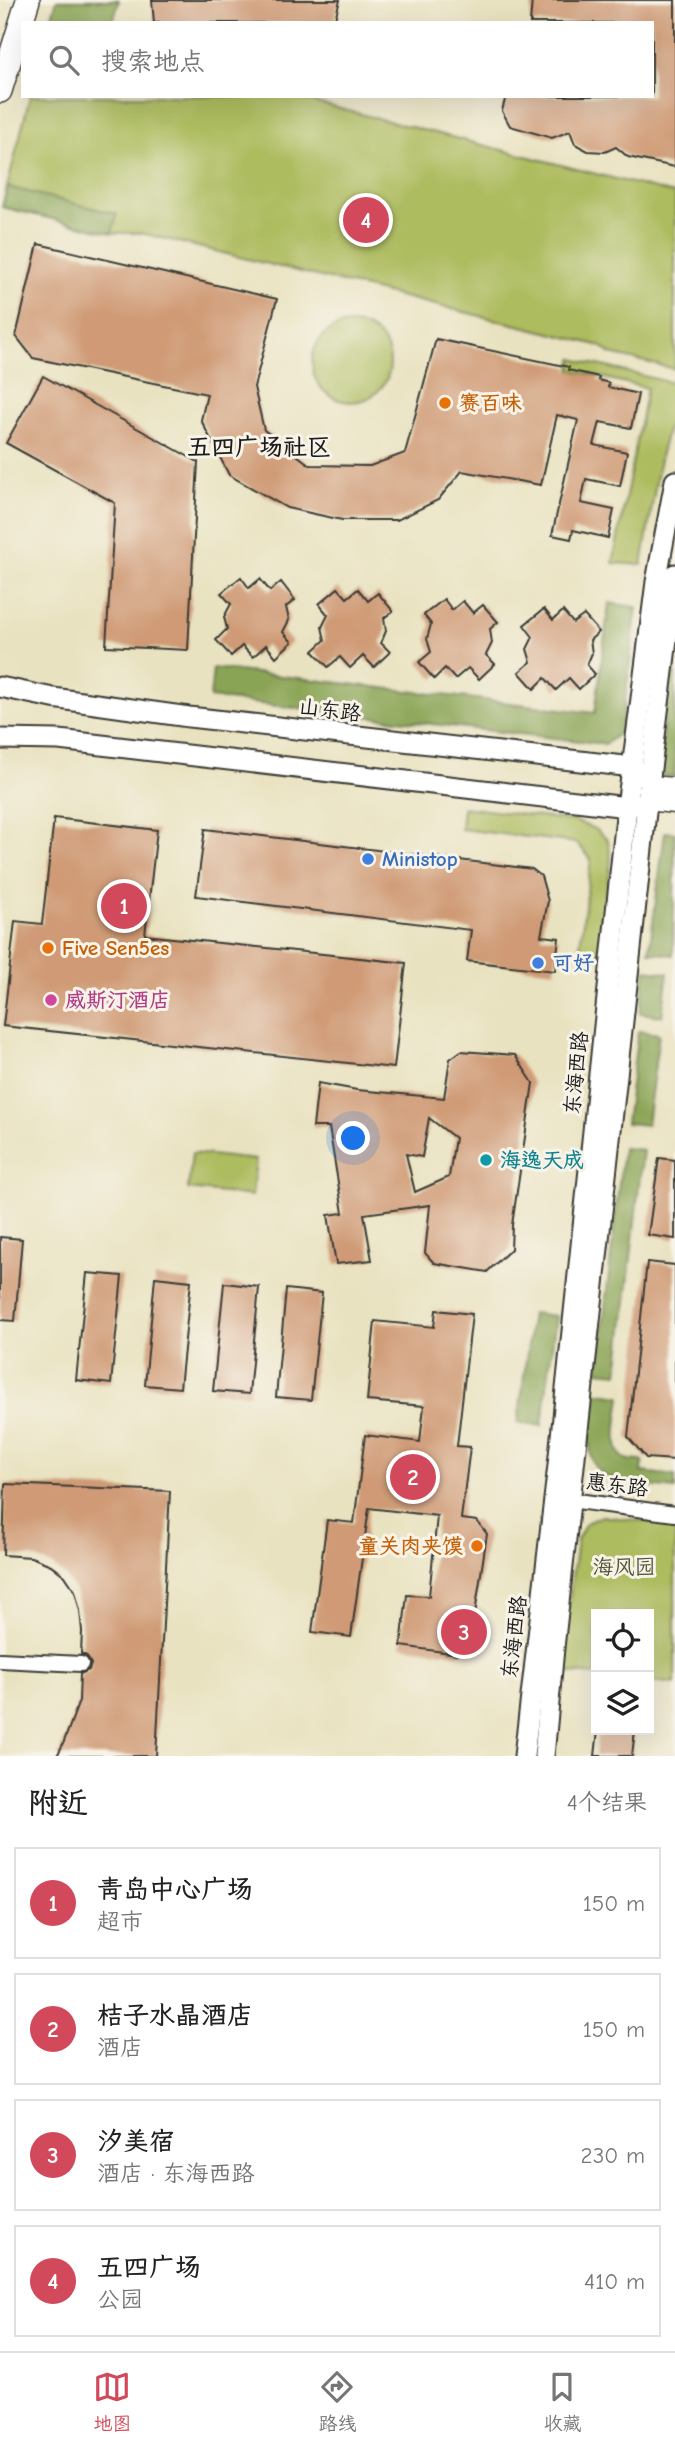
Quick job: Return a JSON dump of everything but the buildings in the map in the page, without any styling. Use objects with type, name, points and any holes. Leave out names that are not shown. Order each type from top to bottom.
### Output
[{"type":"main road","points":[[22,21],[28,0]]},
{"type":"main road","points":[[0,91],[21,23]]},
{"type":"main road","name":"东海西路","points":[[544,1756],[562,1499],[627,807],[656,582],[675,481]]},
{"type":"main road","name":"东海西路","points":[[524,1756],[562,1499],[675,574]]},
{"type":"main road","name":"山东路","points":[[2,685],[53,698],[189,717],[633,767]]},
{"type":"main road","points":[[0,740],[59,740],[627,807],[648,793],[633,767]]},
{"type":"street","points":[[648,793],[675,787]]},
{"type":"street","points":[[648,793],[675,804]]},
{"type":"street","name":"惠东路","points":[[562,1499],[675,1514]]},
{"type":"street","points":[[0,1660],[81,1664]]},
{"type":"green space","points":[[57,0],[119,0],[114,21],[51,19]]},
{"type":"green space","points":[[29,98],[298,98],[675,194],[675,369],[611,354],[601,346],[554,334],[141,233],[112,233],[2,207]]},
{"type":"green space","points":[[8,187],[117,214],[112,233],[2,207]]},
{"type":"green space","points":[[351,324],[366,327],[379,335],[387,348],[390,363],[387,378],[379,391],[366,399],[351,402],[336,399],[323,391],[315,378],[312,363],[315,348],[323,335],[336,327]]},
{"type":"green space","points":[[573,359],[673,383],[675,403],[661,453],[642,565],[613,563],[647,388],[571,370]]},
{"type":"green space","points":[[609,603],[637,607],[621,732],[605,744],[210,698],[213,668],[595,713]]},
{"type":"green space","points":[[675,618],[675,777],[658,775]]},
{"type":"green space","points":[[463,807],[575,821],[595,829],[608,840],[611,859],[599,956],[579,953],[591,859],[577,843],[461,829]]},
{"type":"green space","points":[[665,832],[675,833],[673,955],[649,952]]},
{"type":"green space","points":[[646,970],[668,973],[662,1016],[640,1013]]},
{"type":"green space","points":[[638,1031],[659,1034],[647,1125],[626,1123]]},
{"type":"green space","points":[[623,1148],[643,1150],[618,1373],[598,1371]]},
{"type":"green space","points":[[192,1153],[256,1160],[252,1196],[188,1189]]},
{"type":"green space","points":[[532,1313],[556,1316],[542,1426],[518,1423]]},
{"type":"green space","points":[[593,1392],[621,1396],[617,1440],[621,1455],[628,1460],[643,1461],[642,1472],[675,1476],[675,1489],[625,1483],[609,1478],[598,1470],[592,1459],[590,1443]]},
{"type":"green space","name":"海风园","points":[[601,1516],[675,1525],[675,1684],[654,1682],[654,1609],[591,1609],[591,1675],[560,1672],[577,1540],[586,1523]]},
{"type":"place","name":"五四广场","points":[[366,220]]},
{"type":"place","name":"赛百味","points":[[445,403]]},
{"type":"place","name":"Ministop","points":[[368,859]]},
{"type":"place","name":"青岛中心广场","points":[[124,906]]},
{"type":"place","name":"Five Sen5es","points":[[48,948]]},
{"type":"place","name":"可好","points":[[538,963]]},
{"type":"place","name":"威斯汀酒店","points":[[51,1000]]},
{"type":"place","name":"海逸天成","points":[[486,1160]]},
{"type":"place","name":"桔子水晶酒店","points":[[413,1477]]},
{"type":"place","name":"童关肉夹馍","points":[[477,1546]]},
{"type":"place","name":"汐美宿","points":[[464,1632]]},
{"type":"district","name":"五四广场社区","points":[[259,447]]}]
